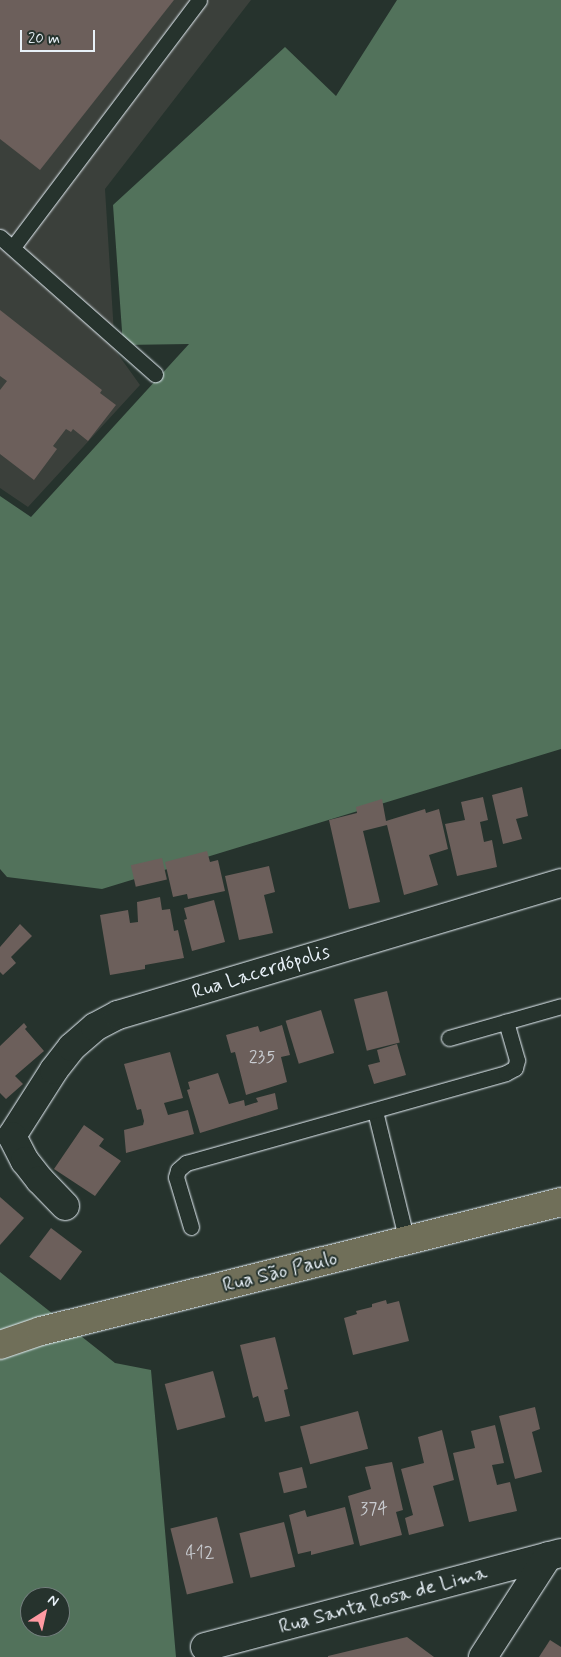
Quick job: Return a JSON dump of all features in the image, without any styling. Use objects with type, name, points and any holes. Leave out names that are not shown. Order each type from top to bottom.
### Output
[{"type":"main road","name":"Rua São Paulo","points":[[0,1345],[42,1332],[561,1202]]},
{"type":"street","name":"Rua Lacerdópolis","points":[[6,1136],[72,1047],[95,1027],[118,1015],[561,882]]},
{"type":"street","points":[[6,1136],[40,1180],[65,1206]]},
{"type":"street","points":[[483,1657],[555,1554]]},
{"type":"street","name":"Rua Santa Rosa de Lima","points":[[205,1647],[555,1554]]},
{"type":"lane","points":[[13,247],[199,0]]},
{"type":"lane","points":[[0,237],[155,374]]},
{"type":"lane","points":[[449,1038],[561,1006]]},
{"type":"lane","points":[[191,1227],[176,1178],[178,1170],[186,1163],[506,1073],[515,1068],[517,1060],[506,1022]]},
{"type":"lane","points":[[375,1111],[407,1241]]},
{"type":"shaded area","points":[[0,0],[251,0],[105,189],[115,350],[140,385],[28,507],[0,488]]},
{"type":"green space","points":[[397,0],[561,0],[561,749],[102,889],[7,877],[0,869],[0,496],[31,517],[189,344],[123,345],[113,205],[285,47],[336,96]]},
{"type":"green space","points":[[0,1272],[115,1363],[151,1370],[176,1657],[0,1657]]},
{"type":"building","points":[[0,0],[174,0],[40,170],[0,139]]},
{"type":"building","points":[[0,310],[102,390],[100,393],[116,405],[88,441],[73,429],[71,432],[66,429],[53,446],[57,449],[34,480],[0,454],[0,390],[7,381],[0,376]]},
{"type":"building","points":[[522,787],[528,816],[516,819],[522,839],[503,844],[492,795]]},
{"type":"building","points":[[483,797],[488,820],[480,822],[484,842],[492,840],[497,867],[457,876],[445,824],[465,820],[461,802]]},
{"type":"building","points":[[382,799],[386,821],[425,809],[426,813],[439,809],[448,849],[429,855],[438,885],[404,895],[387,825],[363,831],[380,902],[349,909],[329,820],[357,813],[356,807]]},
{"type":"building","points":[[207,851],[210,862],[218,860],[225,891],[188,899],[187,894],[173,897],[165,862]]},
{"type":"building","points":[[162,858],[167,879],[136,887],[131,865]]},
{"type":"building","points":[[269,866],[275,892],[264,895],[273,933],[239,940],[225,876]]},
{"type":"building","points":[[160,897],[162,910],[170,909],[174,931],[178,930],[184,958],[145,965],[145,969],[110,975],[100,915],[128,910],[130,923],[138,922],[137,902]]},
{"type":"building","points":[[214,900],[225,942],[192,951],[184,920],[187,919],[184,908]]},
{"type":"building","points":[[20,924],[32,936],[11,957],[16,963],[3,975],[0,972],[0,947]]},
{"type":"building","points":[[387,991],[400,1042],[367,1051],[354,999]]},
{"type":"building","points":[[321,1010],[334,1053],[299,1064],[286,1021]]},
{"type":"building","points":[[24,1023],[27,1027],[25,1029],[44,1051],[15,1076],[23,1084],[6,1099],[0,1093],[0,1046]]},
{"type":"building","points":[[282,1025],[290,1055],[281,1057],[287,1082],[246,1095],[235,1052],[231,1053],[226,1035],[258,1026],[260,1032]]},
{"type":"building","points":[[397,1044],[406,1075],[374,1084],[368,1065],[380,1062],[377,1050]]},
{"type":"building","points":[[170,1052],[183,1098],[164,1103],[168,1115],[188,1110],[194,1134],[126,1153],[124,1130],[143,1125],[144,1121],[141,1109],[137,1110],[124,1064]]},
{"type":"building","points":[[218,1073],[229,1104],[244,1100],[245,1106],[258,1102],[256,1098],[275,1093],[278,1109],[200,1133],[187,1090],[190,1089],[188,1082]]},
{"type":"building","points":[[84,1125],[104,1139],[99,1146],[121,1161],[95,1196],[54,1169]]},
{"type":"building","points":[[0,1197],[24,1218],[0,1245]]},
{"type":"building","points":[[51,1228],[82,1251],[60,1280],[29,1257]]},
{"type":"building","points":[[386,1300],[387,1304],[399,1301],[409,1341],[353,1355],[344,1318],[357,1314],[356,1311],[372,1307],[372,1304]]},
{"type":"building","points":[[275,1337],[288,1389],[284,1390],[290,1416],[265,1422],[258,1396],[253,1398],[240,1345]]},
{"type":"building","points":[[213,1371],[225,1417],[177,1430],[165,1384]]},
{"type":"building","points":[[535,1407],[540,1429],[532,1432],[542,1472],[515,1479],[499,1416]]},
{"type":"building","points":[[358,1411],[368,1449],[310,1464],[300,1427]]},
{"type":"building","points":[[495,1425],[504,1463],[492,1465],[497,1485],[510,1482],[517,1511],[469,1522],[453,1453],[475,1448],[471,1431]]},
{"type":"building","points":[[442,1430],[454,1480],[433,1486],[444,1526],[409,1535],[405,1518],[413,1515],[401,1469],[424,1463],[418,1437]]},
{"type":"building","points":[[392,1462],[403,1510],[396,1512],[402,1535],[360,1546],[348,1496],[371,1489],[365,1467]]},
{"type":"building","points":[[302,1467],[307,1487],[284,1493],[279,1473]]},
{"type":"building","points":[[345,1507],[354,1544],[311,1555],[311,1551],[298,1554],[289,1515],[305,1510],[307,1517]]},
{"type":"building","points":[[217,1517],[233,1583],[187,1595],[170,1529]]},
{"type":"building","points":[[284,1522],[295,1567],[250,1578],[239,1533]]},
{"type":"building","points":[[407,1637],[434,1657],[328,1657],[328,1656]]},
{"type":"building","points":[[550,1640],[561,1647],[561,1657],[539,1657]]}]
